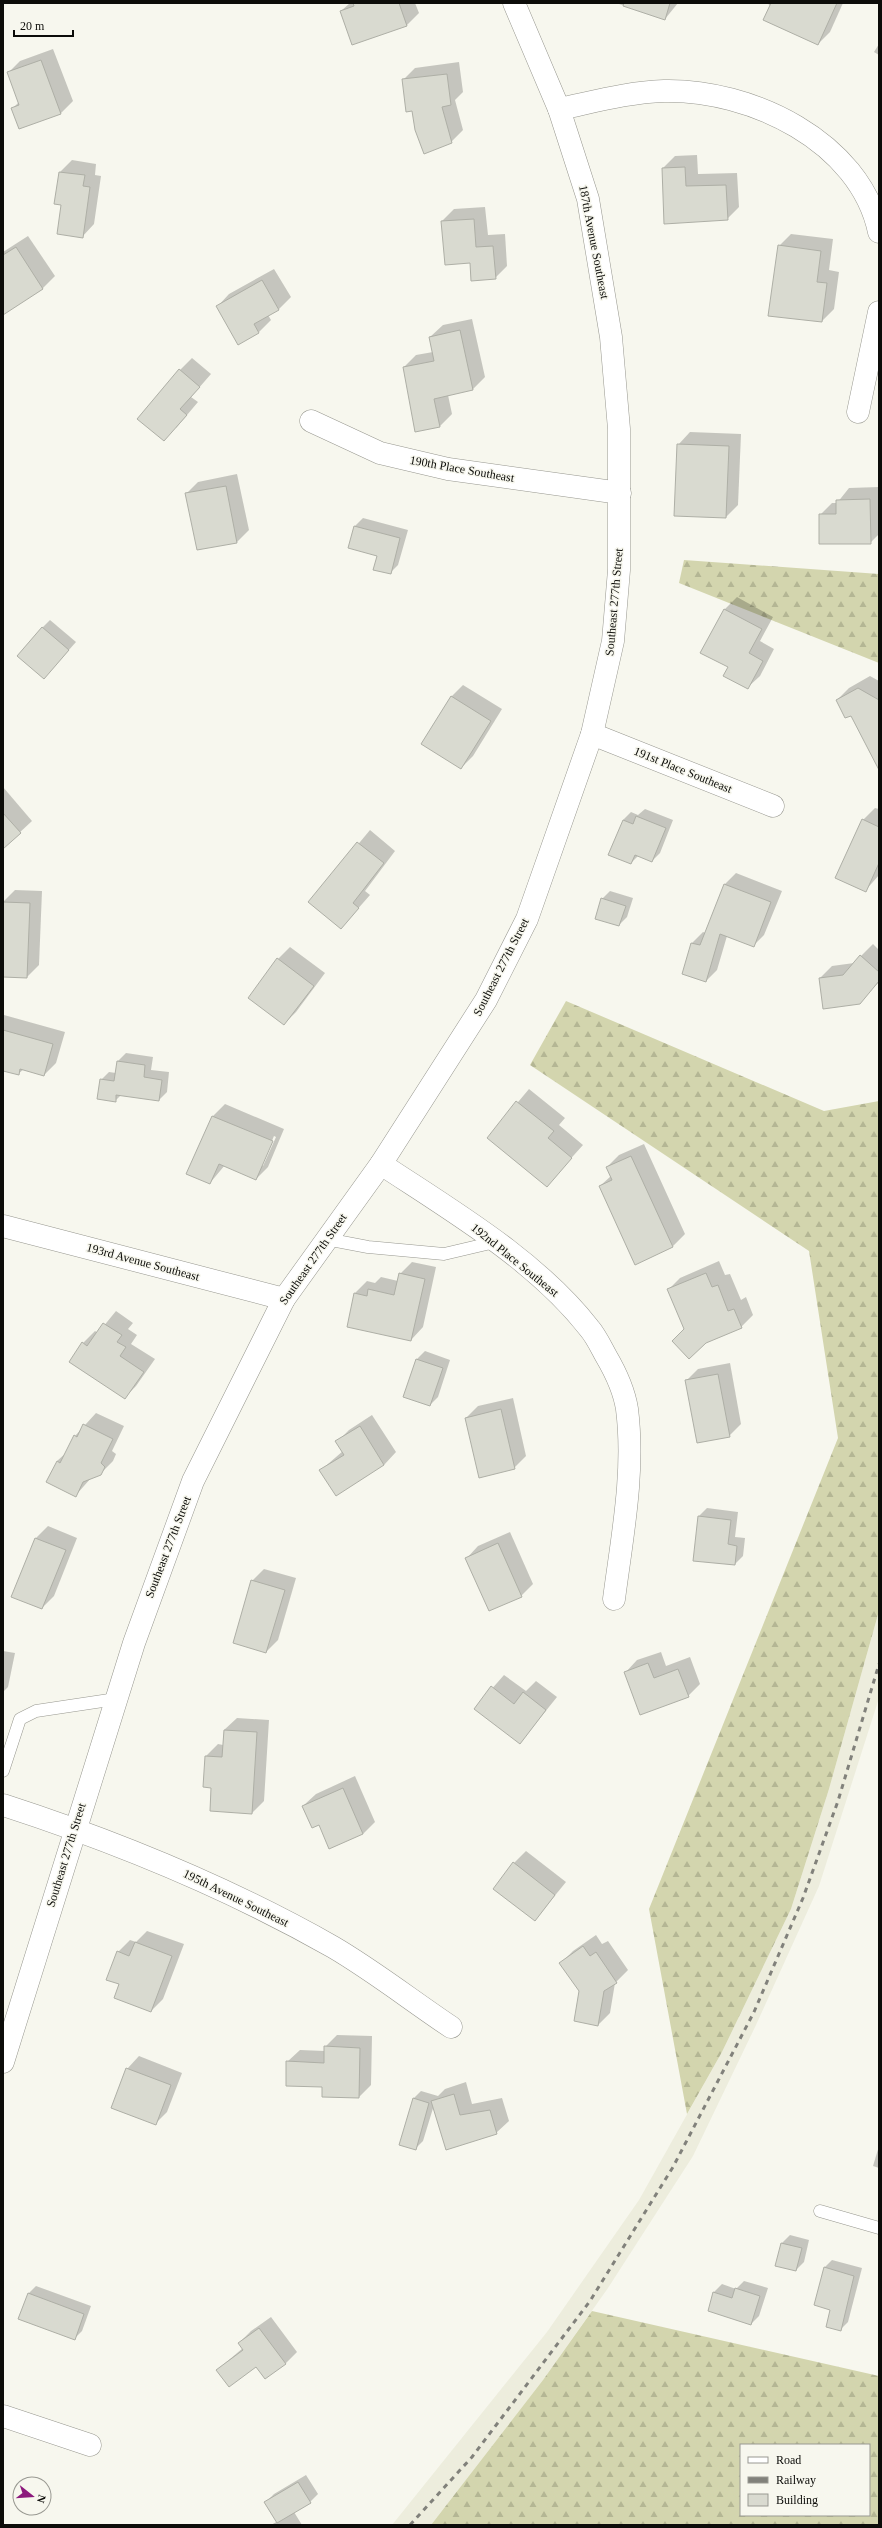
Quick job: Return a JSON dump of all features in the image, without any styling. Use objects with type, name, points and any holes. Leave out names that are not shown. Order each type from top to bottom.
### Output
[{"type":"street","name":"187th Avenue Southeast","points":[[514,3],[559,109],[588,199],[610,329],[619,429],[620,494]]},
{"type":"street","points":[[559,109],[619,96],[664,91],[708,95],[757,109],[796,125],[828,147],[857,179],[876,217],[879,232]]},
{"type":"street","points":[[858,412],[879,312]]},
{"type":"street","name":"190th Place Southeast","points":[[311,421],[380,453],[395,457],[448,469],[620,494]]},
{"type":"street","name":"Southeast 277th Street","points":[[3,2062],[74,1828],[116,1699],[156,1578],[193,1481],[284,1299],[381,1164],[486,1000],[527,919],[592,734],[613,641],[618,570],[620,494]]},
{"type":"street","name":"191st Place Southeast","points":[[592,734],[773,806]]},
{"type":"street","name":"192nd Place Southeast","points":[[381,1164],[471,1223],[548,1284],[590,1328],[619,1379],[627,1408],[629,1436],[625,1511],[614,1599]]},
{"type":"street","name":"193rd Avenue Southeast","points":[[3,1226],[284,1299]]},
{"type":"street","name":"195th Avenue Southeast","points":[[3,1805],[74,1828],[194,1876],[334,1948],[451,2027]]},
{"type":"street","points":[[3,2416],[90,2445]]},
{"type":"lane","points":[[326,1239],[368,1247],[444,1254],[495,1242]]},
{"type":"lane","points":[[3,1771],[20,1719],[36,1711],[116,1699]]},
{"type":"lane","points":[[820,2211],[879,2228]]},
{"type":"shaded area","points":[[879,1611],[879,1698],[819,1886],[756,2025],[693,2156],[608,2288],[543,2380],[431,2525],[392,2525],[547,2332],[639,2200],[722,2052],[791,1909],[829,1789]]},
{"type":"green space","points":[[684,560],[879,574],[879,663],[679,583]]},
{"type":"green space","points":[[566,1001],[824,1111],[879,1101],[879,1611],[829,1789],[791,1909],[722,2052],[687,2114],[649,1909],[838,1438],[809,1251],[530,1065]]},
{"type":"green space","points":[[592,2311],[879,2376],[879,2525],[431,2525],[543,2380]]},
{"type":"building","points":[[353,3],[399,3],[407,26],[352,45],[340,11],[354,6]]},
{"type":"building","points":[[624,3],[670,3],[665,20],[623,6]]},
{"type":"building","points":[[771,3],[837,3],[818,45],[763,20]]},
{"type":"building","points":[[41,60],[61,114],[19,129],[11,108],[19,105],[7,72]]},
{"type":"building","points":[[447,74],[451,105],[442,107],[452,143],[424,154],[415,130],[412,111],[406,112],[402,79]]},
{"type":"building","points":[[685,167],[686,186],[726,185],[728,220],[664,224],[662,168]]},
{"type":"building","points":[[59,172],[85,175],[83,186],[90,187],[83,238],[57,234],[61,205],[54,204]]},
{"type":"building","points":[[474,219],[476,247],[493,246],[496,279],[471,281],[470,263],[445,265],[441,221]]},
{"type":"building","points":[[778,245],[821,251],[817,282],[827,283],[822,322],[768,316]]},
{"type":"building","points":[[16,247],[43,289],[3,315],[3,255]]},
{"type":"building","points":[[262,280],[279,310],[254,324],[259,333],[238,345],[216,306]]},
{"type":"building","points":[[460,330],[473,390],[434,399],[440,427],[415,432],[403,367],[434,361],[429,337]]},
{"type":"building","points":[[179,369],[200,387],[180,409],[187,415],[164,441],[137,419]]},
{"type":"building","points":[[677,444],[729,446],[726,518],[674,516]]},
{"type":"building","points":[[226,486],[237,543],[197,550],[185,493]]},
{"type":"building","points":[[870,499],[871,544],[819,544],[819,514],[836,514],[836,500]]},
{"type":"building","points":[[354,526],[400,538],[391,574],[373,570],[377,556],[348,548]]},
{"type":"building","points":[[724,609],[762,629],[749,653],[763,661],[748,689],[723,676],[728,667],[700,653]]},
{"type":"building","points":[[42,627],[69,650],[44,679],[17,656]]},
{"type":"building","points":[[858,688],[879,700],[879,770],[851,716],[845,718],[836,700]]},
{"type":"building","points":[[451,696],[491,721],[461,769],[421,744]]},
{"type":"building","points":[[3,813],[21,833],[3,849]]},
{"type":"building","points":[[636,816],[666,828],[652,862],[635,855],[631,864],[608,855],[623,820],[633,824]]},
{"type":"building","points":[[862,819],[879,827],[879,863],[866,892],[835,878]]},
{"type":"building","points":[[357,842],[384,863],[353,903],[359,908],[341,929],[308,902]]},
{"type":"building","points":[[724,884],[771,902],[754,947],[720,934],[706,982],[682,974],[691,943],[700,945]]},
{"type":"building","points":[[601,898],[626,906],[619,926],[595,919]]},
{"type":"building","points":[[3,902],[30,903],[27,978],[3,977]]},
{"type":"building","points":[[860,955],[879,972],[879,981],[860,1004],[823,1009],[819,978],[843,975]]},
{"type":"building","points":[[277,958],[314,986],[284,1025],[248,998]]},
{"type":"building","points":[[3,1030],[53,1044],[44,1076],[20,1069],[19,1075],[3,1071]]},
{"type":"building","points":[[117,1061],[145,1065],[144,1077],[162,1080],[159,1101],[116,1095],[116,1102],[97,1099],[100,1079],[114,1081]]},
{"type":"building","points":[[516,1101],[554,1131],[548,1138],[572,1158],[547,1187],[487,1138]]},
{"type":"building","points":[[212,1116],[273,1141],[256,1180],[219,1164],[210,1184],[186,1174]]},
{"type":"building","points":[[631,1156],[673,1247],[635,1265],[599,1186],[612,1180],[606,1167]]},
{"type":"building","points":[[399,1273],[425,1279],[411,1341],[347,1327],[354,1293],[367,1296],[368,1289],[394,1295]]},
{"type":"building","points":[[706,1273],[712,1287],[718,1285],[728,1311],[734,1309],[742,1328],[706,1343],[689,1359],[672,1341],[684,1329],[667,1289]]},
{"type":"building","points":[[103,1323],[122,1335],[117,1342],[126,1347],[120,1356],[144,1372],[125,1399],[69,1362],[82,1342],[87,1346]]},
{"type":"building","points":[[416,1359],[443,1368],[430,1406],[403,1397]]},
{"type":"building","points":[[718,1374],[730,1437],[697,1443],[685,1380]]},
{"type":"building","points":[[501,1409],[515,1469],[479,1478],[465,1418]]},
{"type":"building","points":[[83,1424],[113,1439],[101,1463],[105,1467],[101,1475],[83,1482],[76,1497],[46,1482],[57,1461],[60,1463],[74,1435],[77,1437]]},
{"type":"building","points":[[360,1426],[384,1465],[336,1496],[319,1470],[344,1455],[335,1441]]},
{"type":"building","points":[[698,1516],[731,1520],[728,1544],[737,1546],[735,1565],[693,1561]]},
{"type":"building","points":[[35,1538],[66,1550],[42,1609],[11,1597]]},
{"type":"building","points":[[498,1543],[522,1597],[489,1611],[465,1558]]},
{"type":"building","points":[[251,1580],[285,1590],[266,1653],[233,1643]]},
{"type":"building","points":[[648,1663],[654,1678],[678,1669],[689,1697],[640,1715],[624,1672]]},
{"type":"building","points":[[491,1686],[514,1704],[523,1692],[546,1710],[520,1744],[474,1709]]},
{"type":"building","points":[[224,1730],[257,1732],[252,1814],[210,1811],[211,1788],[203,1787],[205,1756],[222,1757]]},
{"type":"building","points":[[343,1788],[363,1834],[329,1849],[319,1825],[312,1828],[302,1806]]},
{"type":"building","points":[[513,1862],[555,1895],[535,1921],[493,1889]]},
{"type":"building","points":[[135,1942],[172,1956],[151,2012],[114,1998],[119,1984],[106,1980],[117,1951],[129,1956]]},
{"type":"building","points":[[583,1946],[590,1956],[596,1952],[617,1983],[604,1991],[598,2026],[574,2021],[579,1991],[559,1963]]},
{"type":"building","points":[[324,2046],[360,2048],[359,2098],[322,2097],[322,2087],[286,2086],[286,2061],[324,2063]]},
{"type":"building","points":[[126,2068],[171,2085],[156,2125],[111,2108]]},
{"type":"building","points":[[454,2094],[460,2115],[490,2110],[497,2134],[446,2150],[431,2101]]},
{"type":"building","points":[[413,2098],[429,2103],[416,2150],[399,2145]]},
{"type":"building","points":[[781,2243],[802,2248],[796,2271],[775,2266]]},
{"type":"building","points":[[824,2267],[854,2276],[841,2331],[826,2327],[830,2310],[814,2305]]},
{"type":"building","points":[[735,2288],[760,2296],[751,2325],[708,2311],[713,2292],[732,2298]]},
{"type":"building","points":[[28,2293],[84,2314],[75,2340],[18,2319]]},
{"type":"building","points":[[259,2328],[286,2364],[265,2379],[256,2367],[229,2387],[216,2370],[243,2350],[238,2343]]},
{"type":"building","points":[[298,2482],[311,2503],[277,2523],[264,2502]]},
{"type":"railway","points":[[410,2525],[472,2457],[590,2301],[673,2167],[754,2012],[803,1898],[838,1801],[879,1664]]}]
